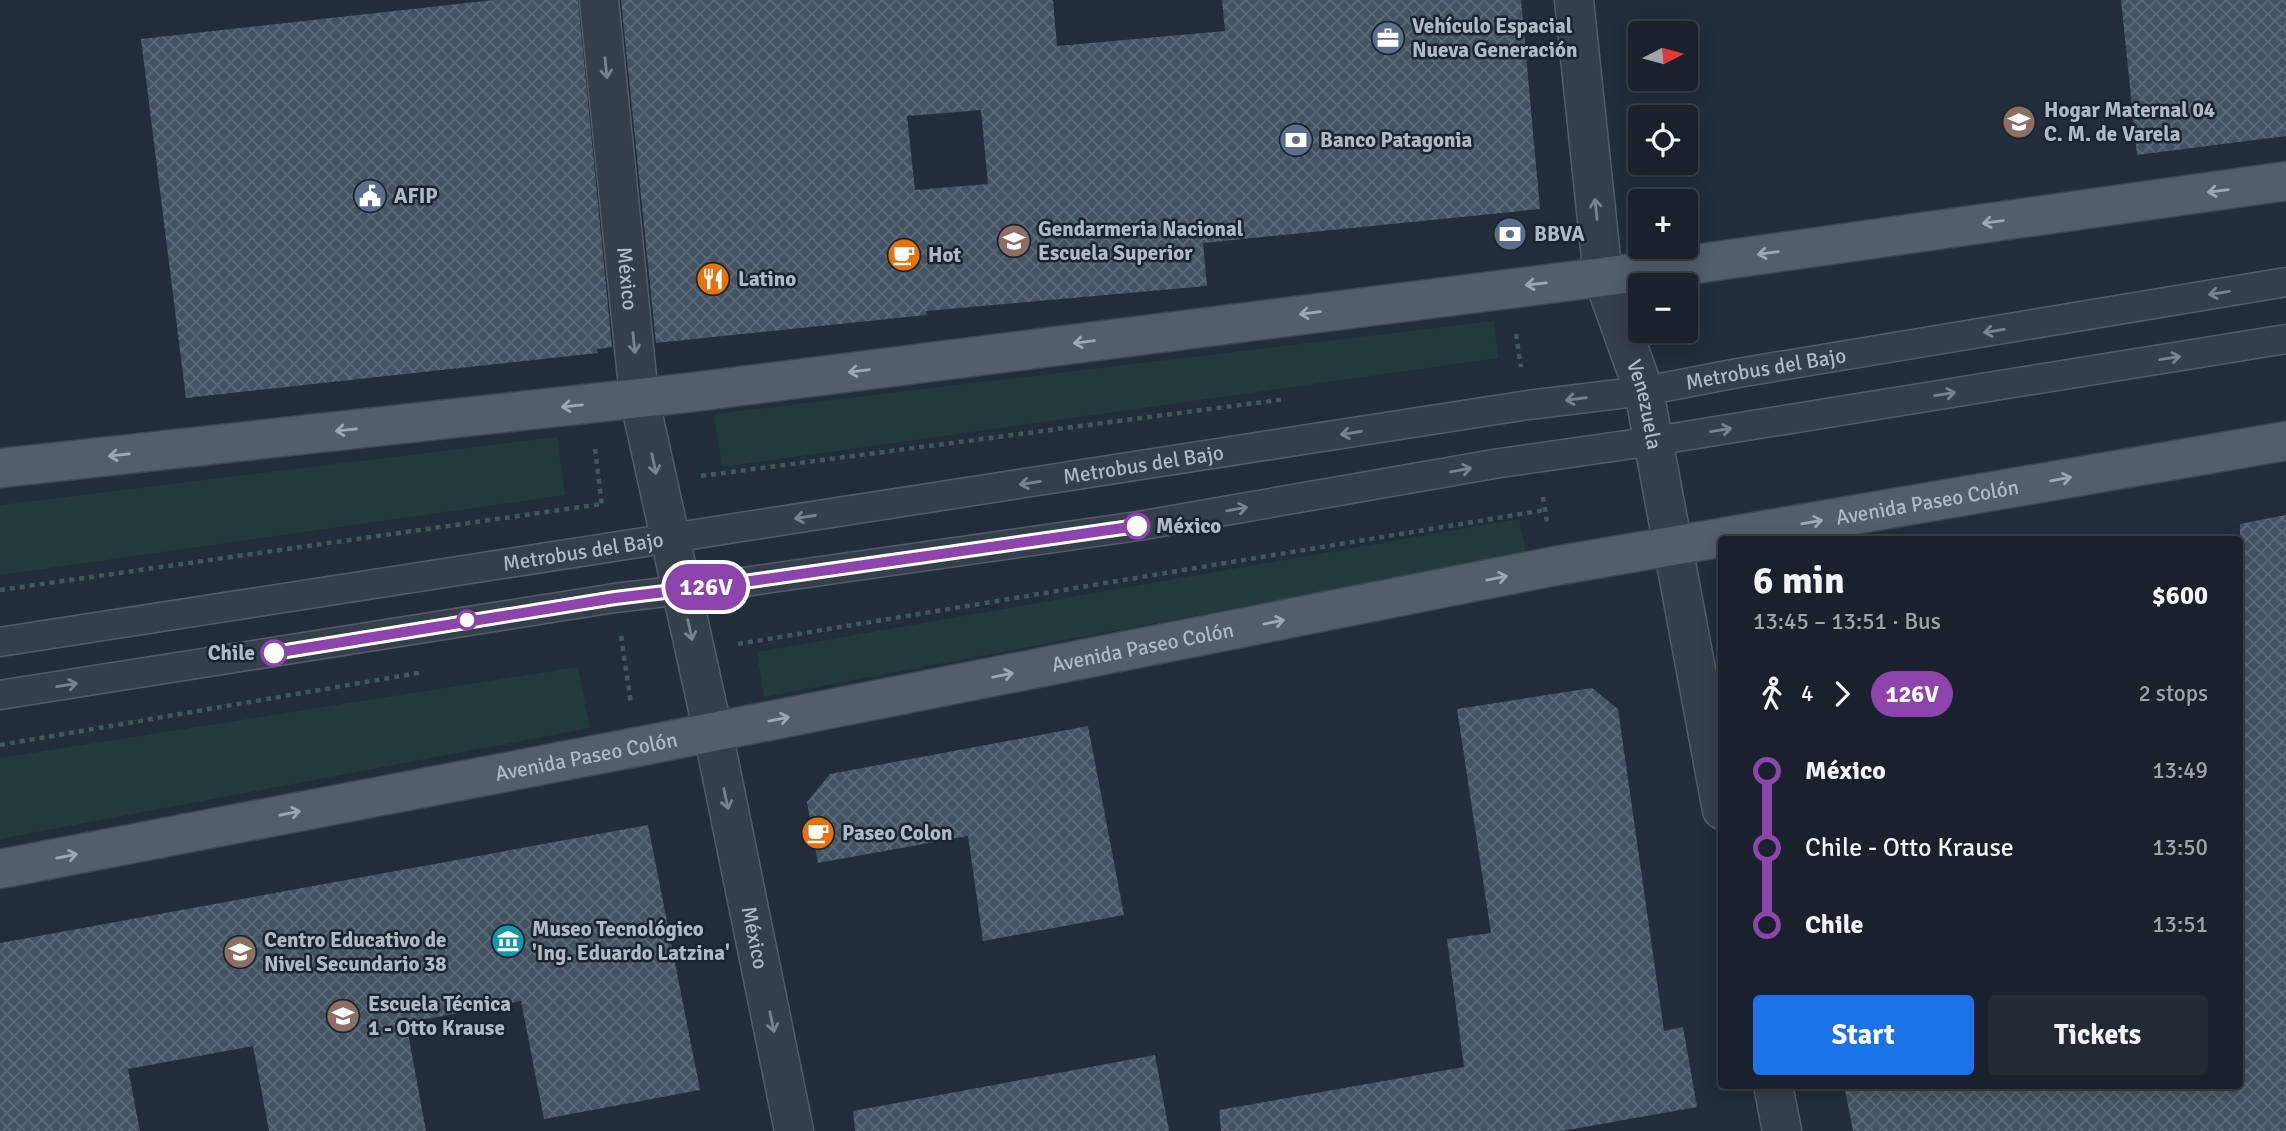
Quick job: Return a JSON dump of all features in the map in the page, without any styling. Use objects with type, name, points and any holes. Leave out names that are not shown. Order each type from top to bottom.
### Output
[{"type":"main road","points":[[0,468],[639,397],[1603,277],[2286,181]]},
{"type":"main road","name":"Avenida Paseo Colón","points":[[1731,536],[2286,440]]},
{"type":"main road","name":"Avenida Paseo Colón","points":[[0,869],[713,733],[1541,569],[1718,538]]},
{"type":"street","name":"México","points":[[599,0],[639,397],[713,733],[794,1131]]},
{"type":"street","name":"Venezuela","points":[[1574,0],[1603,277],[1644,391],[1718,788]]},
{"type":"street","points":[[1774,1089],[1782,1131]]},
{"type":"lane","name":"Metrobus del Bajo","points":[[0,642],[1528,405],[1644,391],[2286,282]]},
{"type":"lane","points":[[0,695],[494,616],[1138,526],[1500,463],[1654,441],[2286,339]]},
{"type":"path","points":[[700,476],[1288,398]]},
{"type":"path","points":[[0,590],[602,503]]},
{"type":"path","points":[[734,645],[1545,510]]},
{"type":"path","points":[[608,640],[621,638]]},
{"type":"path","points":[[0,745],[432,671]]},
{"type":"green space","points":[[1494,321],[1498,358],[722,467],[714,414]]},
{"type":"green space","points":[[557,437],[565,495],[0,575],[0,505]]},
{"type":"green space","points":[[1519,519],[1526,553],[764,697],[757,652]]},
{"type":"green space","points":[[578,667],[590,728],[0,839],[0,758]]},
{"type":"building","name":"AFIP","points":[[494,0],[578,0],[612,347],[597,349],[598,353],[186,398],[141,39]]},
{"type":"building","points":[[621,0],[1053,0],[1057,46],[1225,31],[1222,0],[1521,0],[1540,209],[1203,243],[1207,286],[926,311],[927,315],[656,343]],"holes":[[[981,110],[988,184],[915,190],[907,116]]]},
{"type":"building","points":[[2121,0],[2286,0],[2286,136],[2137,155]]},
{"type":"building","points":[[2286,515],[2286,1131],[1853,1131],[1845,1089],[2243,1089],[2243,536],[2240,536],[2240,524]]},
{"type":"building","points":[[1592,688],[1618,709],[1664,1031],[1683,1027],[1697,1107],[1562,1131],[1221,1131],[1219,1110],[1464,1067],[1447,939],[1491,933],[1457,709]]},
{"type":"building","points":[[1088,726],[1124,915],[983,941],[968,836],[818,863],[807,802],[830,774]]},
{"type":"building","name":"Escuela Técnica 1 - Otto Krause","points":[[648,825],[700,1090],[544,1119],[521,1001],[406,1023],[426,1131],[269,1131],[253,1046],[128,1069],[140,1131],[0,1131],[0,943]]},
{"type":"building","points":[[1155,1055],[1169,1131],[855,1131],[853,1111]]},
{"type":"bus line","name":"126V","points":[[274,653],[615,598],[1137,526]]},
{"type":"place","name":"Vehículo Espacial Nueva Generación","points":[[1388,38]]},
{"type":"place","name":"Hogar Maternal 04 C. M. de Varela","points":[[2019,122]]},
{"type":"place","name":"Banco Patagonia","points":[[1296,140]]},
{"type":"place","name":"AFIP","points":[[370,196]]},
{"type":"place","name":"BBVA","points":[[1510,234]]},
{"type":"place","name":"Gendarmeria Nacional Escuela Superior","points":[[1014,241]]},
{"type":"place","name":"Hot","points":[[904,255]]},
{"type":"place","name":"Latino","points":[[713,279]]},
{"type":"place","name":"México","points":[[1137,526]]},
{"type":"place","name":"Chile","points":[[274,653]]},
{"type":"place","name":"Paseo Colon","points":[[818,833]]},
{"type":"place","name":"Museo Tecnológico 'Ing. Eduardo Latzina'","points":[[508,941]]},
{"type":"place","name":"Centro Educativo de Nivel Secundario 38","points":[[240,952]]},
{"type":"place","name":"Escuela Técnica 1 - Otto Krause","points":[[343,1016]]}]
